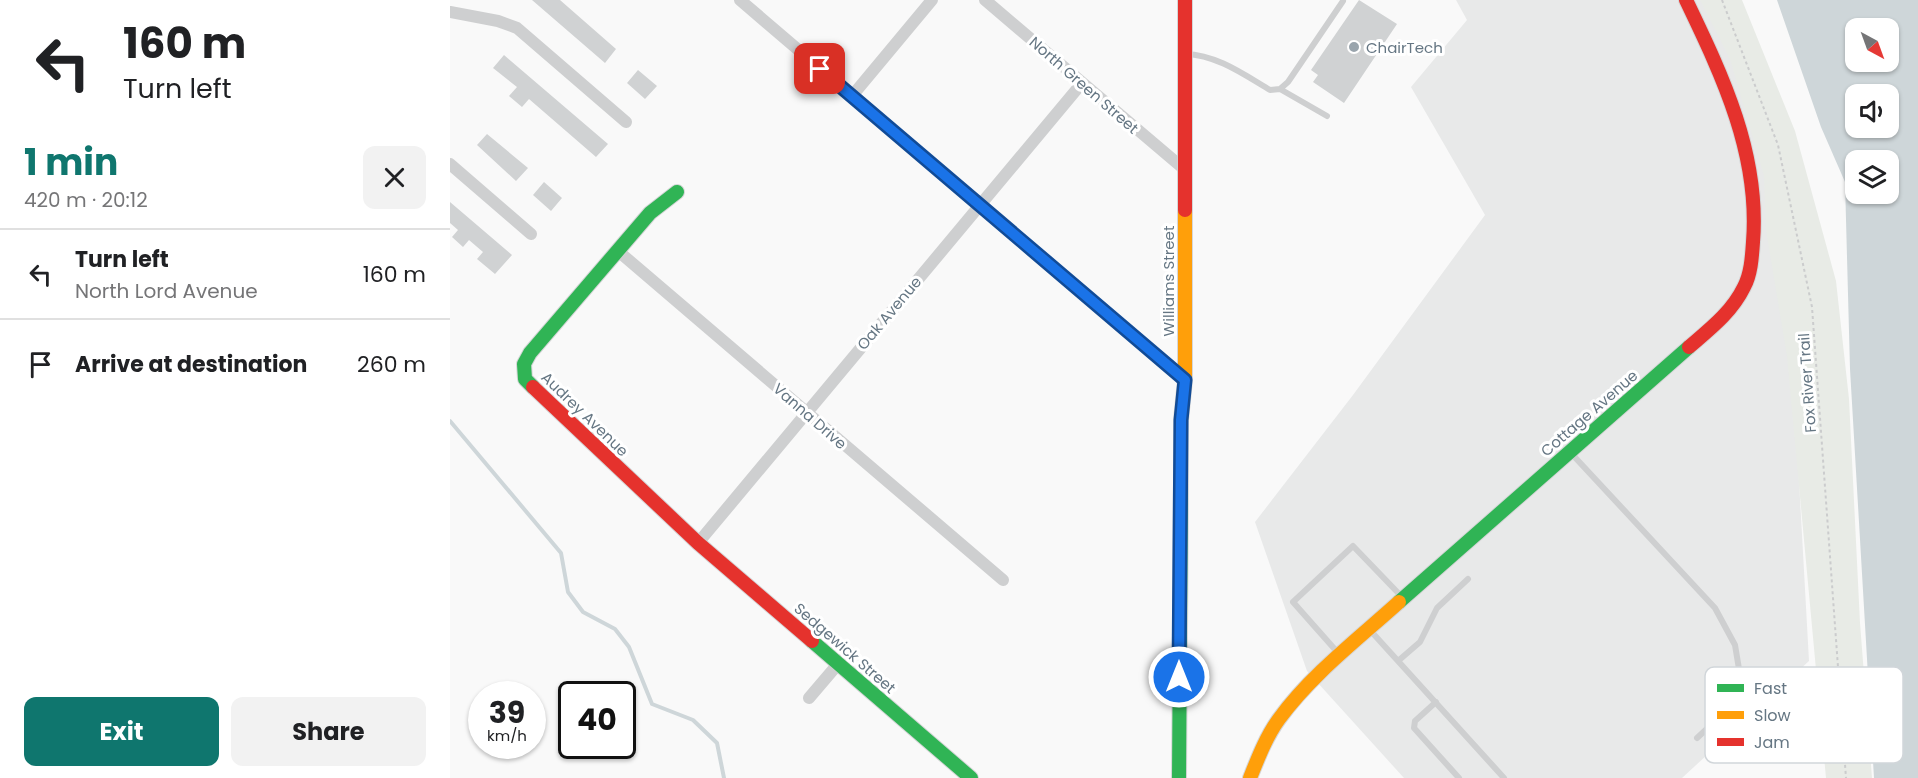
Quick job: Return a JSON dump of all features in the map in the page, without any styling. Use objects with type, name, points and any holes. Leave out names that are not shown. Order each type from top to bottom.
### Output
[{"type":"street","points":[[740,0],[1185,380]]},
{"type":"street","points":[[852,96],[932,0]]},
{"type":"street","name":"North Green Street","points":[[985,0],[1184,169]]},
{"type":"street","name":"Williams Street","points":[[1179,778],[1181,420],[1185,380],[1185,0]]},
{"type":"street","name":"Cottage Avenue","points":[[1250,778],[1262,747],[1279,718],[1340,655],[1722,318],[1747,281],[1755,232],[1754,192],[1745,136],[1712,55],[1686,0]]},
{"type":"street","points":[[450,12],[498,21],[517,28],[626,122]]},
{"type":"street","name":"Oak Avenue","points":[[698,543],[1082,83]]},
{"type":"street","points":[[450,164],[531,234]]},
{"type":"street","name":"Audrey Avenue","points":[[677,192],[650,213],[530,352],[524,364],[524,375],[536,392],[698,543]]},
{"type":"street","name":"Vanna Drive","points":[[618,250],[1003,580]]},
{"type":"street","name":"Sedgewick Street","points":[[698,543],[971,778]]},
{"type":"street","points":[[808,698],[837,664]]},
{"type":"lane","points":[[1184,54],[1202,55],[1270,90],[1280,89],[1288,82],[1343,1]]},
{"type":"lane","points":[[1280,89],[1328,117]]},
{"type":"lane","points":[[1570,452],[1715,608],[1735,645],[1738,667]]},
{"type":"lane","points":[[1340,655],[1293,602],[1353,546],[1403,599]]},
{"type":"lane","points":[[1398,661],[1420,642],[1437,608],[1468,579]]},
{"type":"lane","points":[[1369,629],[1504,778]]},
{"type":"lane","points":[[1436,702],[1415,720],[1414,728],[1459,778]]},
{"type":"lane","points":[[1697,738],[1705,731]]},
{"type":"path","name":"Fox River Trail","points":[[1722,0],[1778,145],[1812,308],[1838,667]]},
{"type":"path","name":"Fox River Trail","points":[[1845,763],[1846,778]]},
{"type":"shaded area","points":[[1456,0],[1715,0],[1768,135],[1791,336],[1809,661],[1802,667],[1705,667],[1705,757],[1682,778],[1404,778],[1307,671],[1255,522],[1353,395],[1485,215],[1411,87],[1467,20]]},
{"type":"shaded area","points":[[1700,0],[1742,0],[1795,131],[1836,281],[1849,399],[1863,667],[1816,667],[1787,356],[1766,230],[1764,176],[1730,59]]},
{"type":"shaded area","points":[[1777,0],[1918,0],[1918,778],[1874,778],[1873,763],[1903,763],[1903,667],[1867,667],[1850,369],[1846,204],[1899,204],[1899,150],[1845,150],[1845,182],[1821,127]]},
{"type":"shaded area","points":[[1825,763],[1871,763],[1872,778],[1826,778]]},
{"type":"building","points":[[532,0],[560,0],[616,49],[605,63]]},
{"type":"building","name":"ChairTech","points":[[1359,0],[1397,24],[1344,103],[1313,82],[1318,75],[1311,70]]},
{"type":"building","points":[[504,55],[608,144],[596,157],[529,99],[522,107],[509,96],[517,87],[493,68]]},
{"type":"building","points":[[638,70],[657,86],[645,99],[627,83]]},
{"type":"building","points":[[487,134],[528,168],[516,181],[477,145]]},
{"type":"building","points":[[544,182],[562,198],[551,211],[533,195]]},
{"type":"building","points":[[450,202],[512,255],[495,274],[477,259],[483,252],[469,240],[463,247],[452,237],[458,230],[450,223]]},
{"type":"waterway","points":[[450,421],[561,553],[568,592],[583,612],[615,629],[629,647],[652,704],[693,720],[717,743],[724,778]]},
{"type":"traffic: fast","points":[[533,387],[525,379],[524,364],[530,353],[650,213],[677,192]]},
{"type":"traffic: fast","points":[[1399,602],[1689,347]]},
{"type":"traffic: fast","points":[[1179,778],[1181,484]]},
{"type":"traffic: fast","points":[[812,641],[971,778]]},
{"type":"traffic: slow","points":[[1181,484],[1181,420],[1185,380],[1185,210]]},
{"type":"traffic: slow","points":[[1250,778],[1270,733],[1305,687],[1399,602]]},
{"type":"traffic: jam","points":[[1185,0],[1185,210]]},
{"type":"traffic: jam","points":[[1686,0],[1713,58],[1736,117],[1751,178],[1754,210],[1752,259],[1744,287],[1727,312],[1689,347]]},
{"type":"traffic: jam","points":[[533,387],[698,543],[812,641]]},
{"type":"place","name":"ChairTech","points":[[1354,47]]},
{"type":"route","points":[[820,69],[1185,380],[1181,420],[1179,677]]}]
